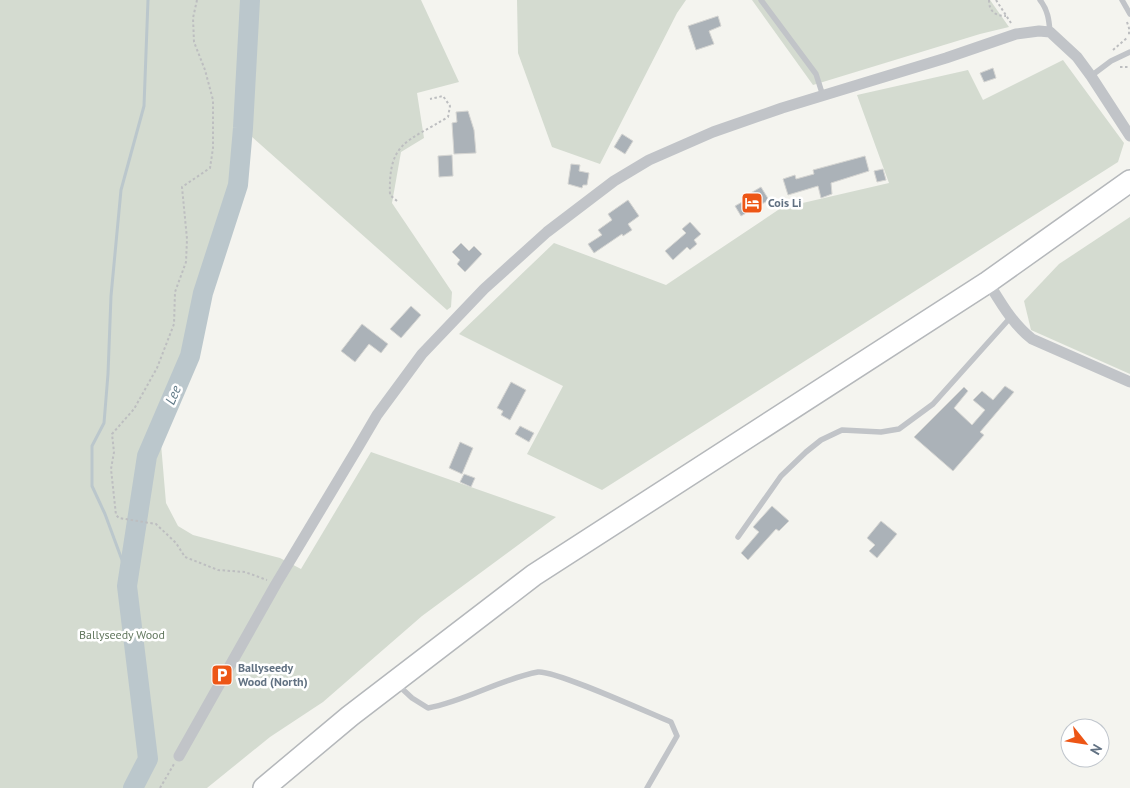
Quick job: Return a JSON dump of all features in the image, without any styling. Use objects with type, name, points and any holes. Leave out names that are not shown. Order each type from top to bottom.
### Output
[{"type":"highway","points":[[264,788],[350,716],[534,575],[988,282],[1130,181]]},
{"type":"street","points":[[179,756],[276,584],[356,449],[397,386],[433,341],[484,289],[547,232],[614,182],[649,160],[713,132],[1016,34],[1039,31],[1050,32],[1077,57],[1130,136]]},
{"type":"street","points":[[988,282],[1010,318],[1018,328],[1032,339],[1130,382]]},
{"type":"lane","points":[[761,0],[816,74],[824,96]]},
{"type":"lane","points":[[1040,0],[1048,16],[1050,32]]},
{"type":"lane","points":[[1122,0],[1130,14]]},
{"type":"lane","points":[[1091,76],[1111,61],[1130,52]]},
{"type":"lane","points":[[738,537],[780,476],[820,440],[842,430],[881,432],[899,429],[933,404],[1010,318]]},
{"type":"lane","points":[[395,682],[412,698],[428,708],[446,704],[503,682],[540,672],[564,678],[670,722],[677,736],[647,788]]},
{"type":"path","points":[[196,0],[193,18],[194,42],[205,70],[213,100],[213,148],[210,168],[182,187],[187,239],[186,262],[174,292],[174,324],[157,368],[134,409],[112,434],[114,452],[112,469],[116,515],[119,518],[156,524],[176,543],[185,557],[218,570],[245,572],[258,576]]},
{"type":"path","points":[[989,0],[989,7],[995,14],[1006,16],[996,0]]},
{"type":"path","points":[[1112,51],[1130,36]]},
{"type":"path","points":[[1116,68],[1121,66],[1130,67]]},
{"type":"path","points":[[398,201],[390,195],[390,181],[395,154],[404,143],[448,116],[450,106],[443,96],[430,99]]},
{"type":"path","points":[[160,788],[179,756]]},
{"type":"green space","name":"Ballyseedy Wood","points":[[0,0],[256,0],[246,171],[210,288],[196,358],[161,444],[166,503],[178,526],[193,535],[280,558],[301,569],[371,452],[556,517],[422,616],[323,702],[270,737],[207,788],[0,788]]},
{"type":"green space","points":[[259,0],[421,0],[459,82],[417,93],[424,138],[401,152],[392,203],[452,292],[451,307],[447,310],[251,136]]},
{"type":"green space","points":[[517,0],[686,0],[677,13],[600,164],[552,147],[518,53]]},
{"type":"green space","points":[[752,0],[990,0],[1009,27],[980,34],[813,85]]},
{"type":"green space","points":[[1063,60],[1124,143],[1118,162],[602,490],[527,454],[563,386],[459,334],[554,243],[666,285],[781,208],[889,183],[857,95],[968,70],[983,100]]},
{"type":"green space","points":[[1130,217],[1130,374],[1031,330],[1024,301],[1059,264]]},
{"type":"building","points":[[718,16],[721,26],[709,31],[714,44],[696,50],[688,26]]},
{"type":"building","points":[[993,68],[996,78],[984,82],[980,73]]},
{"type":"building","points":[[468,111],[474,130],[476,153],[454,154],[452,123],[457,122],[456,112]]},
{"type":"building","points":[[622,134],[633,141],[625,154],[614,147]]},
{"type":"building","points":[[452,155],[453,176],[439,177],[438,156]]},
{"type":"building","points":[[865,156],[869,171],[831,183],[832,194],[821,198],[818,186],[788,195],[783,179],[795,175],[796,179],[814,174],[813,170]]},
{"type":"building","points":[[571,164],[580,165],[579,171],[589,173],[587,185],[583,185],[582,188],[568,184]]},
{"type":"building","points":[[883,169],[886,180],[877,182],[874,171]]},
{"type":"building","name":"Cois Li","points":[[761,187],[769,200],[741,216],[735,206],[751,197],[749,194]]},
{"type":"building","points":[[628,200],[639,216],[628,224],[632,230],[623,236],[622,234],[594,253],[588,244],[602,235],[598,230],[612,220],[608,214]]},
{"type":"building","points":[[690,222],[701,234],[694,240],[697,244],[690,250],[687,247],[673,260],[665,251],[686,233],[682,229]]},
{"type":"building","points":[[461,243],[469,251],[474,246],[482,254],[465,272],[457,264],[460,260],[452,252]]},
{"type":"building","points":[[411,306],[421,315],[401,338],[390,329]]},
{"type":"building","points":[[362,324],[388,344],[381,353],[369,344],[355,362],[341,351]]},
{"type":"building","points":[[511,382],[526,390],[510,420],[501,415],[503,411],[497,408]]},
{"type":"building","points":[[1005,386],[1014,392],[980,432],[984,435],[953,471],[914,437],[964,387],[968,391],[954,408],[972,425],[985,410],[973,400],[982,391],[993,400]]},
{"type":"building","points":[[520,426],[534,433],[529,442],[515,434]]},
{"type":"building","points":[[460,442],[473,448],[462,474],[449,468]]},
{"type":"building","points":[[464,474],[475,478],[471,487],[460,482]]},
{"type":"building","points":[[772,506],[789,521],[779,531],[776,529],[748,560],[741,553],[759,532],[753,527]]},
{"type":"building","points":[[881,521],[897,534],[877,558],[869,551],[875,545],[867,538]]},
{"type":"waterway","points":[[127,586],[122,560],[105,514],[92,486],[92,446],[104,423],[111,296],[121,190],[144,106],[148,0]]},
{"type":"waterway","name":"Lee","points":[[133,788],[148,759],[127,586],[147,456],[190,356],[203,293],[238,185],[250,0]]},
{"type":"place","name":"Cois Li","points":[[752,203]]},
{"type":"place","name":"Ballyseedy Wood (North)","points":[[222,675]]}]
